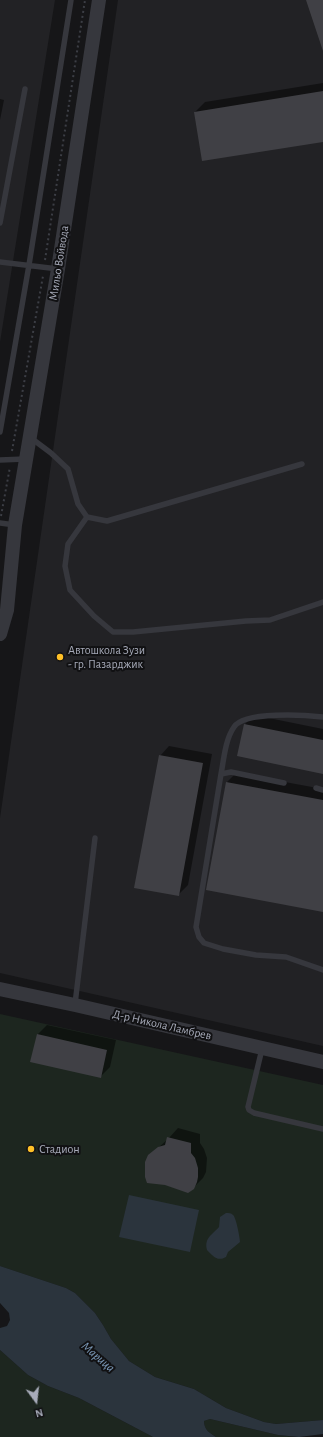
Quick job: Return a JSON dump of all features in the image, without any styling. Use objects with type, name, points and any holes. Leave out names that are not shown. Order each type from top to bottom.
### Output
[{"type":"street","name":"Мильо Войвода","points":[[2,612],[25,459],[58,270],[99,0]]},
{"type":"street","name":"Мильо Войвода","points":[[0,634],[4,564],[15,525]]},
{"type":"street","name":"Д-р Никола Ламбрев","points":[[0,989],[323,1062]]},
{"type":"lane","points":[[0,432],[29,265],[71,0]]},
{"type":"lane","points":[[0,223],[25,89]]},
{"type":"lane","points":[[0,262],[58,270]]},
{"type":"lane","points":[[29,437],[51,452],[68,469],[78,504],[87,517],[107,521],[302,464]]},
{"type":"lane","points":[[0,460],[25,459]]},
{"type":"lane","points":[[87,517],[68,544],[65,566],[70,590],[94,616],[112,632],[133,632],[270,620],[323,602]]},
{"type":"lane","points":[[0,523],[15,525]]},
{"type":"lane","points":[[323,717],[279,715],[247,718],[235,725],[230,736],[221,774],[196,927],[199,936],[204,943],[224,949],[256,955],[286,957],[323,970]]},
{"type":"lane","points":[[221,774],[231,772],[284,783]]},
{"type":"lane","points":[[316,788],[323,790]]},
{"type":"lane","points":[[75,1005],[95,838]]},
{"type":"lane","points":[[262,1048],[248,1108],[249,1110],[254,1113],[323,1129]]},
{"type":"shaded area","points":[[0,0],[55,0],[0,342]]},
{"type":"shaded area","points":[[118,0],[323,0],[323,1046],[0,973],[0,818]]},
{"type":"shaded area","points":[[0,1014],[323,1085],[323,1420],[276,1424],[264,1422],[226,1408],[194,1389],[155,1377],[129,1361],[111,1339],[95,1313],[75,1293],[66,1288],[0,1266]]},
{"type":"shaded area","points":[[0,1350],[28,1375],[48,1386],[79,1398],[153,1437],[0,1437]]},
{"type":"shaded area","points":[[210,1419],[278,1435],[296,1437],[216,1437],[205,1427],[204,1421]]},
{"type":"water","points":[[129,1195],[199,1210],[190,1252],[119,1237]]},
{"type":"water","points":[[226,1213],[231,1213],[234,1217],[238,1228],[240,1242],[228,1252],[226,1257],[218,1259],[207,1250],[206,1246],[209,1237],[219,1227],[220,1217]]},
{"type":"water","name":"Марица","points":[[0,1266],[66,1288],[75,1293],[95,1313],[111,1339],[129,1361],[155,1377],[194,1389],[226,1408],[264,1422],[276,1424],[323,1420],[323,1434],[299,1437],[278,1435],[210,1419],[204,1421],[205,1427],[216,1437],[153,1437],[79,1398],[48,1386],[28,1375],[0,1350],[0,1328],[7,1326],[10,1320],[9,1313],[0,1303]]},
{"type":"building","points":[[306,0],[323,0],[323,51]]},
{"type":"building","points":[[323,91],[323,142],[202,161],[194,112]]},
{"type":"building","points":[[244,724],[323,740],[323,774],[237,756]]},
{"type":"building","points":[[159,755],[203,763],[179,896],[134,888]]},
{"type":"building","points":[[226,782],[323,800],[323,912],[206,890]]},
{"type":"building","points":[[37,1034],[107,1050],[101,1078],[30,1062]]},
{"type":"building","points":[[167,1137],[191,1143],[191,1153],[195,1158],[198,1168],[198,1177],[194,1189],[188,1193],[165,1185],[147,1183],[145,1177],[145,1162],[148,1155],[158,1147],[165,1145]]},
{"type":"place","name":"Автошкола Зузи - гр. Пазарджик","points":[[60,657]]},
{"type":"place","name":"Стадион","points":[[31,1149]]}]
